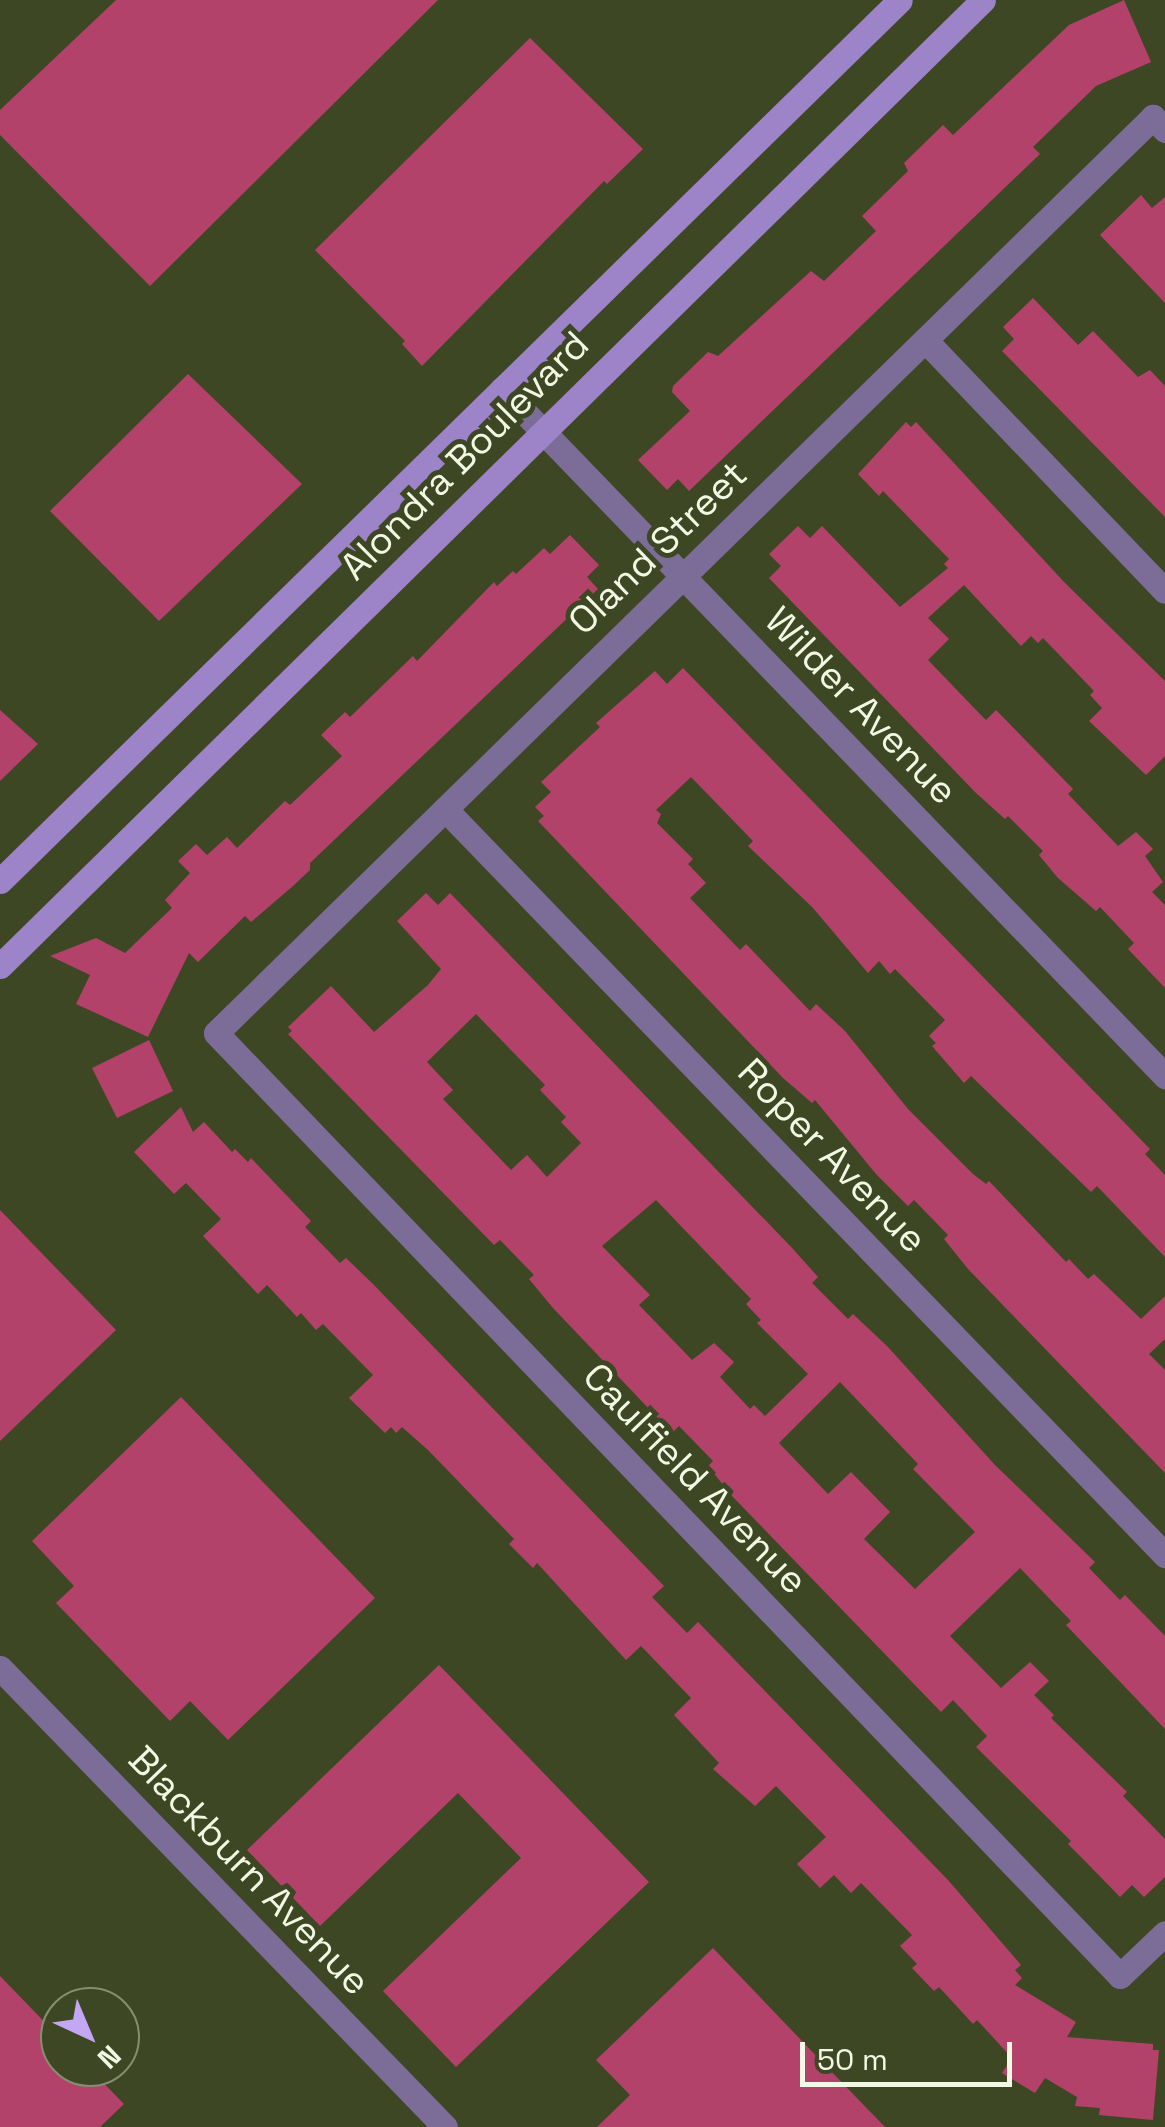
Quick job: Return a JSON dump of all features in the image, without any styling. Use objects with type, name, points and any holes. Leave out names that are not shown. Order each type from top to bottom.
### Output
[{"type":"main road","name":"Alondra Boulevard","points":[[0,881],[900,0]]},
{"type":"main road","name":"Alondra Boulevard","points":[[0,966],[982,0]]},
{"type":"street","name":"Oland Street","points":[[216,1033],[925,340],[1159,124]]},
{"type":"street","points":[[925,340],[1165,591]]},
{"type":"street","name":"Wilder Avenue","points":[[502,389],[1165,1076]]},
{"type":"street","name":"Roper Avenue","points":[[445,809],[1165,1555]]},
{"type":"street","name":"Caulfield Avenue","points":[[216,1033],[1120,1976],[1165,1933]]},
{"type":"street","name":"Blackburn Avenue","points":[[0,1668],[445,2127]]},
{"type":"building","points":[[116,0],[438,0],[150,286],[0,135],[0,110]]},
{"type":"building","points":[[1124,0],[1151,62],[1096,86],[1033,147],[1040,154],[689,491],[678,479],[667,490],[638,460],[690,411],[672,392],[673,386],[708,352],[718,356],[811,271],[824,281],[876,231],[862,216],[908,171],[904,163],[943,125],[953,135],[1069,25]]},
{"type":"building","points":[[530,38],[643,149],[607,184],[604,181],[422,366],[402,344],[405,341],[315,250]]},
{"type":"building","points":[[1141,195],[1152,208],[1165,197],[1165,303],[1100,235]]},
{"type":"building","points":[[1033,298],[1078,345],[1093,331],[1138,377],[1150,370],[1165,386],[1165,517],[1002,351],[1014,339],[1003,327]]},
{"type":"building","points":[[188,374],[302,484],[159,621],[50,511]]},
{"type":"building","points":[[906,422],[911,427],[916,422],[1064,582],[1165,681],[1165,756],[1146,775],[1089,721],[1102,708],[1090,695],[1094,691],[1043,638],[1038,643],[1031,636],[1021,646],[964,585],[928,618],[949,639],[928,660],[977,711],[986,720],[996,710],[1073,789],[1068,794],[1118,846],[1136,832],[1153,849],[1145,856],[1163,882],[1152,892],[1165,905],[1165,988],[1128,949],[1134,943],[1100,907],[1096,911],[1058,878],[1039,855],[1043,851],[1008,816],[1005,819],[976,793],[769,578],[781,566],[769,554],[798,526],[810,538],[822,526],[900,607],[948,568],[944,564],[949,559],[883,491],[879,496],[858,474]]},
{"type":"building","points":[[570,535],[599,565],[587,577],[598,589],[310,863],[310,870],[293,886],[251,922],[245,916],[198,962],[189,953],[148,1037],[76,1004],[90,975],[50,956],[96,938],[125,953],[172,908],[165,900],[190,873],[178,861],[196,844],[207,855],[227,837],[237,848],[285,801],[290,805],[342,756],[321,735],[345,712],[350,717],[413,656],[417,661],[494,582],[497,586],[513,571],[516,574],[544,548],[550,554]]},
{"type":"building","points":[[683,668],[1150,1149],[1145,1154],[1165,1175],[1165,1257],[1097,1186],[1091,1192],[971,1076],[964,1083],[932,1046],[936,1043],[929,1036],[945,1020],[895,969],[890,974],[879,961],[868,973],[813,908],[748,846],[753,841],[691,777],[656,810],[661,814],[657,823],[693,859],[688,864],[706,883],[690,898],[740,950],[746,944],[810,1011],[816,1004],[845,1031],[908,1109],[973,1174],[986,1184],[989,1181],[1066,1262],[1069,1259],[1088,1279],[1094,1274],[1141,1319],[1165,1296],[1165,1339],[1149,1354],[1165,1370],[1165,1473],[968,1269],[944,1239],[948,1235],[914,1200],[908,1206],[876,1174],[815,1100],[812,1103],[783,1078],[538,821],[544,816],[535,807],[551,792],[541,782],[600,727],[596,723],[655,671],[667,684]]},
{"type":"building","points":[[0,710],[38,744],[0,781]]},
{"type":"building","points":[[426,893],[438,905],[450,893],[793,1249],[818,1277],[812,1283],[848,1319],[853,1314],[887,1346],[995,1465],[1095,1562],[1089,1568],[1120,1600],[1125,1595],[1165,1636],[1165,1729],[1066,1625],[1071,1621],[1020,1568],[950,1636],[1001,1688],[1030,1662],[1049,1681],[1034,1695],[1054,1715],[1051,1718],[1127,1792],[1123,1796],[1165,1839],[1165,1877],[1144,1897],[1132,1885],[1120,1897],[1068,1844],[1071,1841],[976,1747],[987,1736],[953,1700],[941,1712],[732,1496],[708,1466],[713,1461],[679,1426],[672,1433],[553,1308],[529,1279],[534,1275],[500,1240],[494,1245],[288,1034],[292,1031],[288,1027],[331,986],[374,1032],[428,985],[441,969],[397,921]],"holes":[[[476,1014],[545,1085],[540,1090],[566,1117],[561,1122],[581,1143],[547,1177],[527,1155],[511,1170],[443,1099],[453,1090],[427,1062]],[[656,1200],[751,1299],[746,1304],[761,1320],[757,1323],[808,1374],[765,1416],[754,1405],[750,1409],[720,1377],[734,1362],[714,1343],[692,1360],[639,1305],[650,1295],[602,1246]],[[840,1382],[918,1464],[913,1469],[975,1532],[915,1589],[864,1539],[890,1512],[851,1472],[828,1494],[779,1443]]]},
{"type":"building","points":[[149,1040],[173,1091],[117,1118],[92,1068]]},
{"type":"building","points":[[181,1107],[193,1132],[204,1122],[232,1152],[235,1149],[248,1162],[251,1158],[311,1221],[305,1227],[340,1263],[346,1258],[373,1284],[664,1586],[652,1597],[687,1633],[698,1622],[948,1880],[1021,1965],[1015,1970],[1022,1978],[1015,1985],[1076,2022],[1067,2037],[1153,2044],[1153,2050],[1159,2050],[1153,2120],[1099,2115],[1100,2108],[1075,2106],[1077,2097],[1045,2078],[1035,2093],[1002,2073],[1012,2058],[977,2020],[973,2024],[939,1987],[934,1991],[912,1968],[917,1964],[900,1946],[912,1935],[861,1883],[851,1893],[834,1875],[820,1888],[797,1864],[826,1837],[776,1786],[755,1806],[713,1769],[719,1763],[674,1715],[691,1698],[641,1646],[626,1660],[537,1563],[533,1568],[509,1544],[514,1539],[428,1450],[402,1427],[396,1433],[391,1427],[385,1433],[349,1398],[373,1375],[323,1324],[316,1330],[301,1313],[297,1317],[267,1285],[258,1294],[203,1236],[221,1219],[186,1183],[174,1194],[134,1152]]},
{"type":"building","points":[[0,1210],[116,1330],[0,1441]]},
{"type":"building","points":[[181,1397],[375,1598],[228,1740],[190,1701],[170,1721],[56,1603],[74,1586],[32,1541]]},
{"type":"building","points":[[439,1665],[649,1882],[456,2067],[383,1991],[521,1858],[458,1793],[320,1926],[247,1850]]},
{"type":"building","points":[[713,1948],[885,2127],[597,2127],[630,2095],[596,2060]]},
{"type":"building","points":[[0,1976],[40,2017],[40,2087],[107,2087],[124,2104],[100,2127],[0,2127]]}]
